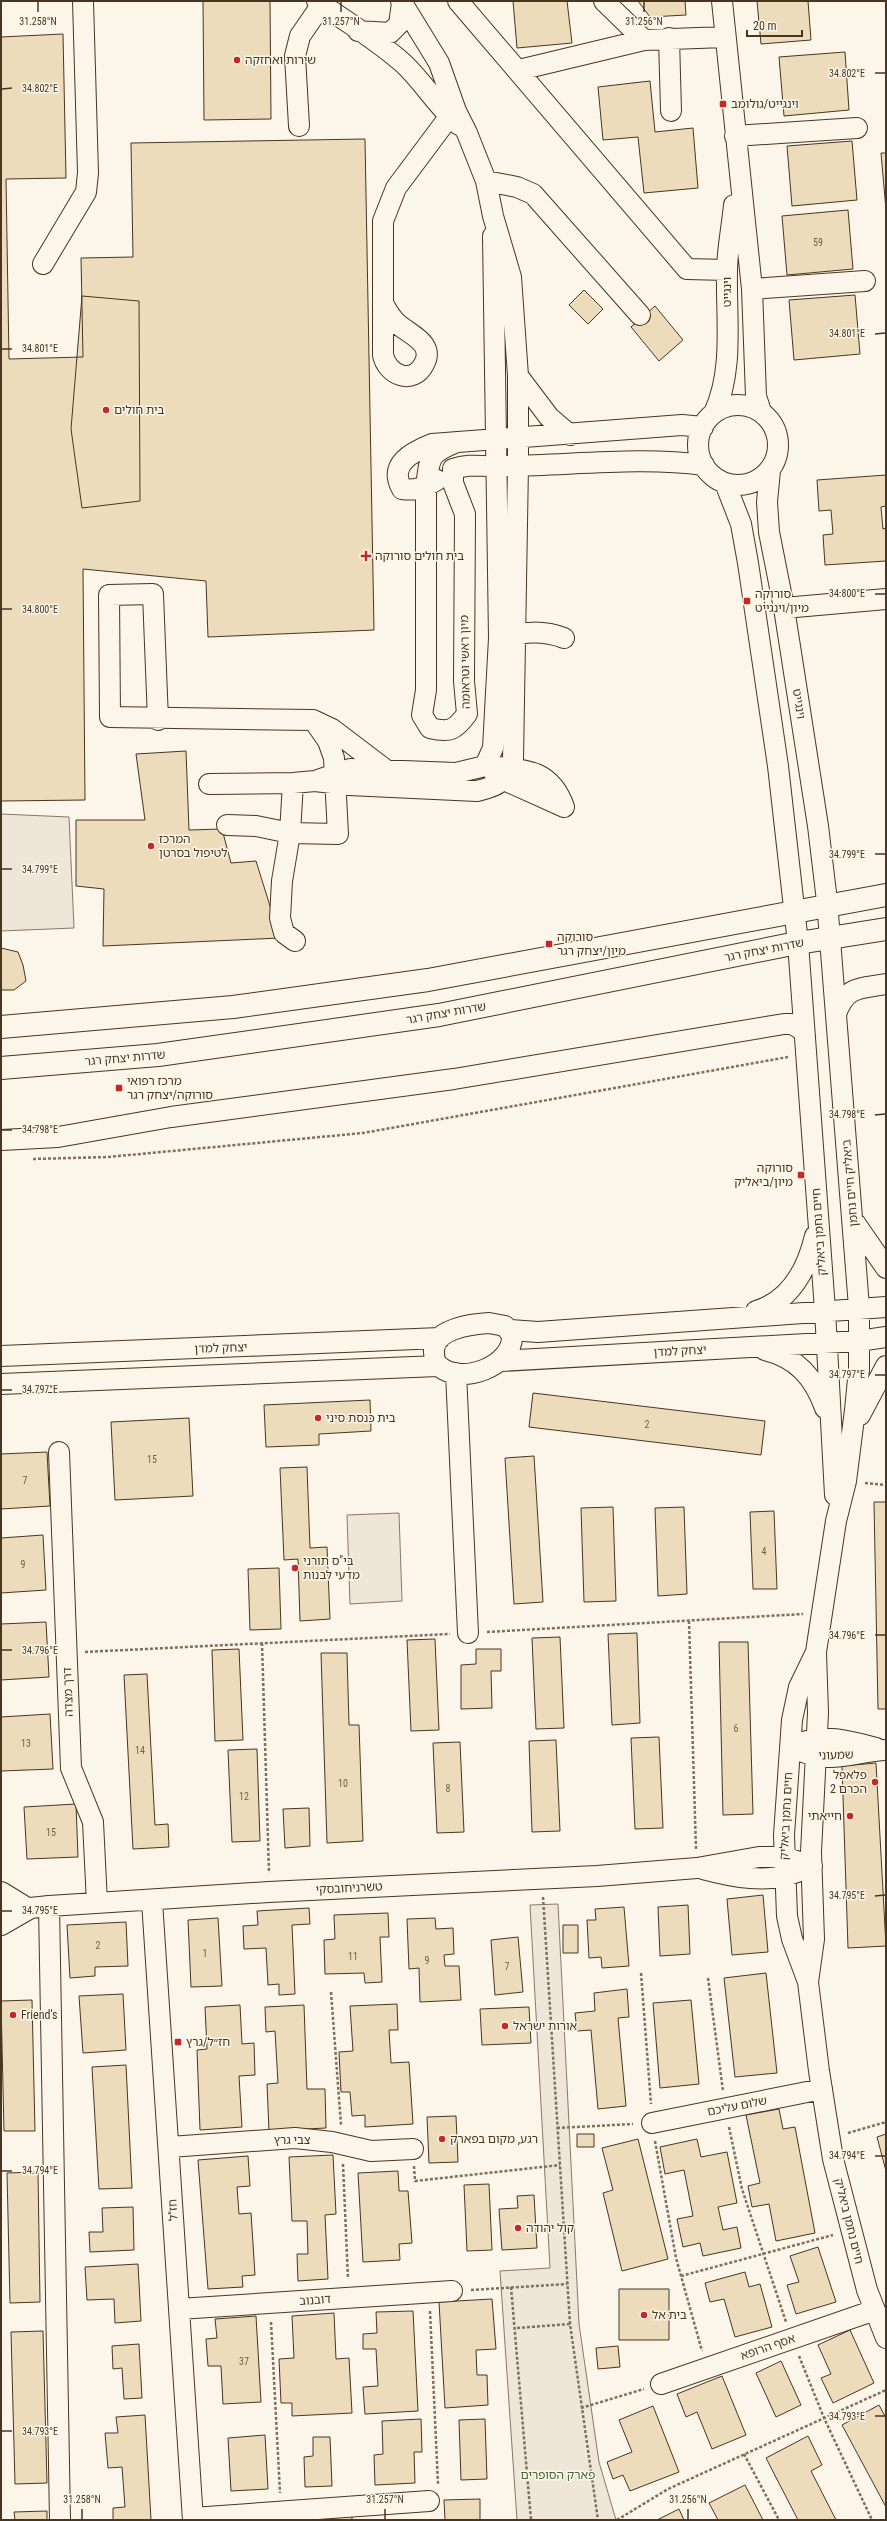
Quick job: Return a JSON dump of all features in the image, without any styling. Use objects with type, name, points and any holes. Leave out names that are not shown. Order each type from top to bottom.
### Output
[{"type":"main road","points":[[1,1027],[233,1007],[428,980],[886,895]]},
{"type":"main road","name":"שדרות יצחק רגר","points":[[1,1068],[158,1055],[439,1016],[798,943],[886,929]]},
{"type":"main road","points":[[1,1893],[27,1908],[1,1924]]},
{"type":"street","points":[[43,264],[86,192],[88,173],[83,1]]},
{"type":"street","points":[[458,1],[519,70],[687,269],[727,270]]},
{"type":"street","points":[[604,1],[644,40]]},
{"type":"street","name":"וינגייט","points":[[722,1],[738,169],[752,289],[756,396],[761,412]]},
{"type":"street","points":[[358,31],[390,33],[399,24],[402,2]]},
{"type":"street","points":[[402,2],[439,63],[452,114]]},
{"type":"street","points":[[299,126],[295,56],[300,36],[319,3],[402,62],[424,84],[468,133],[486,181],[493,216],[511,277],[518,376],[518,465],[510,638],[493,748],[485,766]]},
{"type":"street","points":[[519,70],[644,40],[725,37]]},
{"type":"street","points":[[669,38],[671,111]]},
{"type":"street","points":[[382,303],[383,221],[388,204],[396,188],[452,114]]},
{"type":"street","points":[[735,136],[857,128]]},
{"type":"street","name":"וינגייט","points":[[709,420],[723,394],[727,361],[727,270],[738,169]]},
{"type":"street","points":[[486,181],[517,187],[533,194],[640,315]]},
{"type":"street","points":[[342,778],[477,791],[490,788],[506,774],[513,759],[510,638],[498,466],[493,216]]},
{"type":"street","points":[[752,289],[865,281]]},
{"type":"street","points":[[518,376],[549,417],[570,435]]},
{"type":"street","points":[[732,406],[742,406],[761,412],[776,433],[778,446],[776,458],[770,470],[761,478],[750,484],[737,486],[716,479],[704,466],[699,453],[699,439],[709,420],[732,406]]},
{"type":"street","name":"מיון ראשי וטראומה","points":[[704,466],[670,461],[498,466],[467,464],[453,469],[426,487],[412,491],[402,490],[398,482],[401,464],[410,453],[432,444],[682,426],[709,420]]},
{"type":"street","name":"מיון ראשי וטראומה","points":[[453,469],[453,483],[465,514],[464,681],[467,714],[457,727],[443,731],[430,728],[422,715],[426,690],[426,487],[430,458],[440,449],[457,442]]},
{"type":"street","name":"וינגייט","points":[[770,470],[767,502],[769,532],[784,608],[818,826],[830,939]]},
{"type":"street","points":[[725,483],[741,524],[748,563],[778,766],[798,943]]},
{"type":"street","points":[[158,720],[153,594],[110,595],[110,717],[158,720],[312,720],[342,736],[386,770]]},
{"type":"street","points":[[784,608],[886,599]]},
{"type":"street","points":[[312,720],[328,742],[342,778]]},
{"type":"street","points":[[227,825],[256,826],[290,833],[338,834],[342,778],[349,754],[342,736]]},
{"type":"street","points":[[209,784],[293,784],[342,778],[386,770],[456,772],[485,766],[506,774]]},
{"type":"street","points":[[293,784],[290,833],[282,881],[280,918],[284,933],[295,941]]},
{"type":"street","name":"ביאליק חיים נחמן","points":[[830,939],[860,1308]]},
{"type":"street","name":"חיים נחמן ביאליק","points":[[798,943],[825,1310],[825,1343],[836,1521]]},
{"type":"street","points":[[836,1014],[842,999],[848,993],[886,984]]},
{"type":"street","points":[[1,1140],[58,1137],[171,1118],[454,1080],[784,1024],[799,1027],[804,1031],[806,1045]]},
{"type":"street","points":[[734,1317],[762,1309],[783,1297],[793,1286],[807,1263],[818,1221]]},
{"type":"street","points":[[854,1221],[886,1268]]},
{"type":"street","points":[[468,1634],[447,1369],[434,1358],[434,1349],[440,1338],[454,1330],[478,1323],[498,1323],[510,1330],[538,1332],[825,1310],[886,1307]]},
{"type":"street","name":"חיים נחמן ביאליק","points":[[808,1982],[814,1939],[812,1866],[815,1757],[819,1690],[816,1652],[836,1521],[846,1481],[859,1369],[860,1308]]},
{"type":"street","points":[[1,1384],[447,1369],[476,1372],[501,1361],[510,1351],[512,1341],[510,1330]]},
{"type":"street","name":"יצחק למדן","points":[[501,1361],[859,1341],[886,1337]]},
{"type":"street","name":"יצחק למדן","points":[[1,1356],[440,1338]]},
{"type":"street","points":[[735,1347],[761,1349],[776,1353],[800,1366],[811,1378],[820,1395],[831,1423]]},
{"type":"street","points":[[852,1433],[869,1394],[886,1366]]},
{"type":"street","name":"דרך מצדה","points":[[59,1452],[72,1768],[93,1822],[98,1903]]},
{"type":"street","name":"חיים נחמן ביאליק","points":[[816,1652],[799,1687],[792,1720],[784,1877],[792,1939],[808,1982],[830,2138],[851,2231],[875,2310],[886,2338]]},
{"type":"street","name":"שמעוני","points":[[790,1746],[816,1738],[843,1740],[885,1750]]},
{"type":"street","name":"שמעוני","points":[[790,1746],[815,1757],[836,1758],[885,1750]]},
{"type":"street","name":"טשרניחובסקי","points":[[1,1912],[49,1906],[152,1901],[269,1892],[542,1879],[697,1868],[742,1858],[784,1856],[812,1866]]},
{"type":"street","name":"טשרניחובסקי","points":[[697,1868],[740,1876],[784,1877],[812,1866]]},
{"type":"street","name":"חז\"ל","points":[[152,1901],[170,2147],[193,2519]]},
{"type":"street","points":[[49,1906],[60,2520]]},
{"type":"street","name":"שלום עליכם","points":[[652,2122],[822,2089]]},
{"type":"street","name":"צבי גרץ","points":[[170,2147],[295,2138],[332,2142],[372,2151],[413,2149]]},
{"type":"street","name":"דובנוב","points":[[179,2309],[452,2291]]},
{"type":"street","name":"אסף הרופא","points":[[661,2384],[875,2310]]},
{"type":"street","points":[[193,2519],[429,2501]]},
{"type":"path","points":[[32,1159],[108,1157],[363,1133],[806,1045]]},
{"type":"path","points":[[67,1653],[468,1634],[821,1613]]},
{"type":"path","points":[[689,1621],[697,1868]]},
{"type":"path","points":[[262,1643],[269,1892]]},
{"type":"path","points":[[542,1879],[570,2324],[598,2520]]},
{"type":"path","points":[[641,1972],[652,2122],[661,2186],[681,2276],[707,2368]]},
{"type":"path","points":[[708,1978],[726,2108],[742,2189],[792,2339],[824,2418],[872,2520]]},
{"type":"path","points":[[557,2128],[652,2122]]},
{"type":"path","points":[[830,2138],[886,2122]]},
{"type":"path","points":[[413,2149],[415,2180],[560,2165]]},
{"type":"path","points":[[681,2276],[851,2231]]},
{"type":"path","points":[[452,2291],[567,2284]]},
{"type":"path","points":[[511,2287],[517,2328],[531,2520]]},
{"type":"path","points":[[429,2292],[439,2501],[429,2501]]},
{"type":"path","points":[[270,2303],[280,2512]]},
{"type":"path","points":[[517,2328],[570,2324]]},
{"type":"path","points":[[581,2408],[661,2384]]},
{"type":"path","points":[[617,2520],[668,2489],[886,2390]]},
{"type":"path","points":[[744,2454],[779,2520]]},
{"type":"green space","points":[[1,814],[69,817],[74,928],[1,931]]},
{"type":"green space","points":[[399,1513],[402,1601],[350,1604],[347,1515]]},
{"type":"green space","name":"פארק הסופרים","points":[[558,1904],[579,2324],[599,2462],[616,2520],[517,2520],[500,2271],[550,2268],[530,1905]]},
{"type":"building","name":"שירות ואחזקה","points":[[203,1],[270,1],[271,119],[204,120]]},
{"type":"building","points":[[513,1],[567,1],[572,43],[517,48]]},
{"type":"building","points":[[638,1],[685,1],[686,15],[650,17]]},
{"type":"building","points":[[757,1],[808,1],[811,40],[761,44]]},
{"type":"building","points":[[63,34],[66,178],[6,179],[9,359],[83,357],[81,258],[133,257],[131,143],[365,139],[374,630],[208,637],[206,581],[83,569],[85,800],[1,801],[1,37]]},
{"type":"building","points":[[845,52],[849,110],[784,116],[779,57]]},
{"type":"building","points":[[650,81],[655,132],[693,128],[698,188],[644,193],[638,137],[603,140],[598,87]]},
{"type":"building","points":[[852,141],[857,200],[792,206],[787,146]]},
{"type":"building","points":[[881,153],[886,153],[886,210]]},
{"type":"building","points":[[848,210],[853,269],[787,275],[782,216]]},
{"type":"building","points":[[584,290],[603,309],[588,324],[569,305]]},
{"type":"building","points":[[855,295],[860,354],[794,360],[789,300]]},
{"type":"building","name":"בית חולים","points":[[82,296],[139,301],[140,501],[82,508],[71,429]]},
{"type":"building","points":[[655,306],[683,340],[659,361],[631,327]]},
{"type":"building","points":[[886,475],[886,506],[881,507],[883,529],[886,528],[886,561],[825,565],[823,535],[833,534],[831,510],[819,511],[817,480]]},
{"type":"building","name":"המרכז לטיפול בסרטן","points":[[186,751],[189,830],[222,829],[231,863],[256,861],[280,938],[103,946],[104,889],[76,886],[76,820],[145,820],[136,754]]},
{"type":"building","points":[[1,948],[18,952],[23,965],[26,981],[14,990],[1,990]]},
{"type":"building","points":[[533,1393],[765,1421],[761,1455],[529,1427]]},
{"type":"building","name":"בית כנסת סיני","points":[[370,1400],[371,1431],[319,1434],[319,1445],[266,1447],[264,1405]]},
{"type":"building","points":[[189,1418],[193,1496],[115,1500],[111,1422]]},
{"type":"building","points":[[47,1452],[50,1506],[1,1509],[1,1454]]},
{"type":"building","points":[[534,1456],[543,1602],[514,1604],[505,1458]]},
{"type":"building","points":[[307,1467],[310,1548],[327,1547],[330,1619],[300,1621],[298,1559],[284,1560],[280,1468]]},
{"type":"building","points":[[874,1502],[886,1502],[886,1709],[878,1709]]},
{"type":"building","points":[[613,1507],[616,1601],[584,1602],[581,1508]]},
{"type":"building","points":[[684,1507],[687,1594],[658,1596],[655,1508]]},
{"type":"building","points":[[774,1511],[777,1589],[753,1589],[750,1512]]},
{"type":"building","points":[[43,1535],[46,1590],[1,1593],[1,1538]]},
{"type":"building","points":[[279,1568],[281,1629],[250,1630],[248,1569]]},
{"type":"building","points":[[46,1622],[49,1677],[1,1680],[1,1624]]},
{"type":"building","points":[[637,1633],[640,1723],[612,1725],[608,1634]]},
{"type":"building","points":[[560,1637],[564,1728],[536,1729],[532,1638]]},
{"type":"building","points":[[435,1639],[439,1730],[411,1731],[407,1640]]},
{"type":"building","points":[[719,1642],[748,1642],[753,1814],[723,1815]]},
{"type":"building","points":[[239,1649],[243,1740],[215,1741],[212,1650]]},
{"type":"building","points":[[476,1649],[501,1649],[501,1671],[491,1671],[492,1708],[461,1709],[461,1665],[476,1664]]},
{"type":"building","points":[[321,1653],[347,1653],[349,1725],[359,1725],[363,1841],[327,1843]]},
{"type":"building","points":[[147,1674],[155,1825],[168,1824],[169,1847],[133,1849],[124,1675]]},
{"type":"building","points":[[50,1714],[53,1769],[1,1771],[1,1717]]},
{"type":"building","points":[[659,1737],[663,1828],[635,1829],[631,1738]]},
{"type":"building","points":[[556,1740],[560,1831],[532,1832],[529,1741]]},
{"type":"building","points":[[460,1742],[464,1832],[437,1833],[433,1743]]},
{"type":"building","points":[[257,1749],[260,1841],[232,1842],[228,1750]]},
{"type":"building","points":[[876,1763],[886,1946],[848,1948],[842,1766]]},
{"type":"building","points":[[76,1804],[78,1857],[27,1859],[24,1807]]},
{"type":"building","points":[[309,1808],[310,1846],[285,1848],[283,1809]]},
{"type":"building","points":[[763,1895],[768,1952],[732,1955],[727,1899]]},
{"type":"building","points":[[688,1905],[690,1954],[660,1956],[658,1907]]},
{"type":"building","points":[[624,1907],[629,1966],[602,1968],[601,1957],[589,1958],[587,1920],[596,1920],[595,1909]]},
{"type":"building","points":[[309,1908],[310,1924],[292,1925],[295,1994],[279,1995],[279,1984],[268,1985],[266,1948],[244,1949],[243,1926],[258,1925],[257,1911]]},
{"type":"building","points":[[388,1913],[389,1937],[380,1937],[382,1982],[365,1983],[364,1973],[325,1974],[324,1940],[335,1939],[334,1915]]},
{"type":"building","points":[[218,1918],[222,1986],[191,1987],[188,1920]]},
{"type":"building","points":[[435,1918],[436,1929],[453,1928],[454,1954],[444,1955],[445,1966],[459,1966],[461,2000],[420,2002],[419,1968],[409,1969],[407,1919]]},
{"type":"building","points":[[126,1922],[128,1966],[95,1967],[95,1976],[70,1978],[67,1925]]},
{"type":"building","points":[[563,1925],[578,1925],[578,1953],[563,1953]]},
{"type":"building","points":[[518,1937],[523,1992],[495,1995],[491,1940]]},
{"type":"building","points":[[766,1973],[777,2073],[735,2077],[724,1978]]},
{"type":"building","points":[[627,1989],[629,2017],[618,2018],[626,2106],[598,2109],[591,2030],[577,2031],[575,2013],[595,2011],[594,1993]]},
{"type":"building","points":[[123,1994],[126,2050],[83,2053],[79,1996]]},
{"type":"building","points":[[32,2000],[35,2131],[4,2131],[1,2001]]},
{"type":"building","points":[[691,2000],[699,2084],[660,2088],[653,2003]]},
{"type":"building","points":[[397,2004],[398,2030],[389,2030],[391,2063],[409,2062],[413,2124],[365,2127],[365,2115],[352,2116],[350,2092],[341,2092],[339,2052],[353,2051],[350,2006]]},
{"type":"building","points":[[240,2005],[242,2044],[254,2043],[255,2075],[239,2076],[242,2127],[200,2130],[197,2050],[207,2049],[205,2007]]},
{"type":"building","points":[[304,2005],[307,2089],[325,2089],[326,2128],[269,2131],[267,2084],[278,2083],[275,2031],[266,2032],[265,2007]]},
{"type":"building","name":"אורות ישראל","points":[[529,2007],[531,2043],[482,2045],[480,2009]]},
{"type":"building","points":[[126,2065],[132,2188],[99,2189],[92,2067]]},
{"type":"building","points":[[779,2109],[783,2129],[795,2127],[815,2233],[776,2241],[769,2204],[752,2207],[748,2186],[760,2183],[746,2115]]},
{"type":"building","name":"רגע, מקום בפארק","points":[[456,2116],[458,2162],[429,2163],[427,2117]]},
{"type":"building","points":[[577,2134],[594,2134],[594,2147],[577,2147]]},
{"type":"building","points":[[886,2134],[886,2171],[877,2137]]},
{"type":"building","points":[[638,2139],[668,2259],[622,2271],[603,2193],[613,2190],[602,2148]]},
{"type":"building","points":[[697,2139],[701,2157],[727,2152],[737,2203],[718,2207],[723,2230],[737,2227],[741,2248],[703,2256],[700,2243],[683,2247],[677,2219],[693,2216],[684,2170],[665,2174],[660,2147]]},
{"type":"building","points":[[333,2155],[336,2214],[325,2215],[328,2279],[298,2281],[297,2254],[308,2254],[307,2221],[292,2221],[289,2157]]},
{"type":"building","points":[[248,2156],[250,2186],[237,2187],[239,2214],[251,2213],[255,2275],[242,2276],[243,2287],[208,2289],[198,2160]]},
{"type":"building","points":[[398,2171],[399,2191],[408,2191],[412,2243],[399,2244],[400,2260],[363,2262],[358,2173]]},
{"type":"building","points":[[38,2172],[40,2302],[10,2303],[7,2173]]},
{"type":"building","points":[[489,2184],[492,2250],[467,2251],[464,2185]]},
{"type":"building","name":"קול יהודה","points":[[534,2195],[537,2248],[502,2250],[499,2209],[518,2208],[517,2196]]},
{"type":"building","points":[[133,2207],[134,2250],[90,2252],[89,2232],[103,2232],[102,2208]]},
{"type":"building","points":[[818,2247],[836,2302],[796,2314],[787,2285],[799,2282],[790,2256]]},
{"type":"building","points":[[138,2264],[141,2321],[115,2323],[114,2299],[87,2300],[85,2267]]},
{"type":"building","points":[[745,2272],[749,2287],[760,2284],[772,2327],[735,2337],[724,2299],[710,2302],[705,2283]]},
{"type":"building","name":"בית אל","points":[[619,2289],[669,2289],[669,2340],[619,2340]]},
{"type":"building","points":[[492,2299],[496,2349],[476,2350],[477,2375],[487,2375],[488,2405],[445,2408],[439,2302]]},
{"type":"building","points":[[413,2311],[418,2411],[365,2414],[363,2387],[378,2386],[376,2349],[363,2349],[363,2334],[377,2333],[376,2312]]},
{"type":"building","points":[[334,2313],[336,2359],[349,2358],[352,2413],[292,2416],[292,2403],[281,2403],[279,2359],[294,2358],[292,2316]]},
{"type":"building","points":[[256,2316],[261,2402],[223,2404],[221,2366],[208,2366],[206,2339],[217,2338],[215,2319]]},
{"type":"building","points":[[850,2330],[874,2383],[833,2403],[821,2378],[831,2374],[818,2345]]},
{"type":"building","points":[[43,2331],[47,2483],[15,2484],[11,2332]]},
{"type":"building","points":[[139,2344],[142,2398],[124,2399],[122,2368],[113,2369],[112,2346]]},
{"type":"building","points":[[618,2346],[620,2367],[598,2369],[596,2348]]},
{"type":"building","points":[[781,2361],[801,2405],[776,2417],[756,2373]]},
{"type":"building","points":[[722,2376],[746,2435],[712,2449],[697,2412],[686,2417],[677,2394]]},
{"type":"building","points":[[879,2405],[886,2418],[886,2507],[842,2425]]},
{"type":"building","points":[[653,2406],[679,2472],[630,2491],[623,2475],[613,2479],[607,2462],[632,2452],[619,2420]]},
{"type":"building","points":[[145,2415],[151,2520],[113,2520],[113,2508],[125,2507],[122,2467],[108,2468],[105,2433],[118,2433],[116,2417]]},
{"type":"building","points":[[421,2419],[422,2452],[414,2452],[415,2483],[375,2485],[374,2455],[383,2454],[382,2421]]},
{"type":"building","points":[[485,2419],[487,2479],[461,2480],[459,2420]]},
{"type":"building","points":[[265,2435],[268,2489],[231,2491],[228,2438]]},
{"type":"building","points":[[808,2436],[822,2465],[811,2471],[836,2520],[798,2520],[766,2458]]},
{"type":"building","points":[[313,2437],[330,2437],[332,2486],[305,2487],[304,2457],[313,2456]]},
{"type":"building","points":[[745,2485],[763,2520],[718,2520],[709,2503]]},
{"type":"building","points":[[480,2499],[480,2520],[445,2520],[444,2500]]},
{"type":"building","points":[[679,2509],[684,2520],[657,2520]]},
{"type":"building","points":[[47,2511],[47,2520],[15,2520],[14,2512]]},
{"type":"building","points":[[352,2516],[352,2520],[300,2520]]},
{"type":"place","name":"שירות ואחזקה","points":[[237,60]]},
{"type":"place","name":"וינגייט/גולומב","points":[[723,104]]},
{"type":"place","name":"בית חולים","points":[[106,410]]},
{"type":"place","name":"בית חולים סורוקה","points":[[366,556]]},
{"type":"place","name":"סורוקה מיון/וינגייט","points":[[747,601]]},
{"type":"place","name":"המרכז לטיפול בסרטן","points":[[151,846]]},
{"type":"place","name":"סורוקה מיון/יצחק רגר","points":[[549,944]]},
{"type":"place","name":"מרכז רפואי סורוקה/יצחק רגר","points":[[119,1088]]},
{"type":"place","name":"סורוקה מיון/ביאליק","points":[[801,1175]]},
{"type":"place","name":"בית כנסת סיני","points":[[318,1418]]},
{"type":"place","name":"בי\"ס תורני מדעי לבנות","points":[[295,1568]]},
{"type":"place","name":"פלאפל הכרם 2","points":[[875,1782]]},
{"type":"place","name":"חייאתי","points":[[850,1816]]},
{"type":"place","name":"Friend's","points":[[13,2015]]},
{"type":"place","name":"אורות ישראל","points":[[505,2026]]},
{"type":"place","name":"חז״ל/גרץ","points":[[178,2042]]},
{"type":"place","name":"רגע, מקום בפארק","points":[[442,2139]]},
{"type":"place","name":"קול יהודה","points":[[518,2228]]},
{"type":"place","name":"בית אל","points":[[644,2315]]}]
